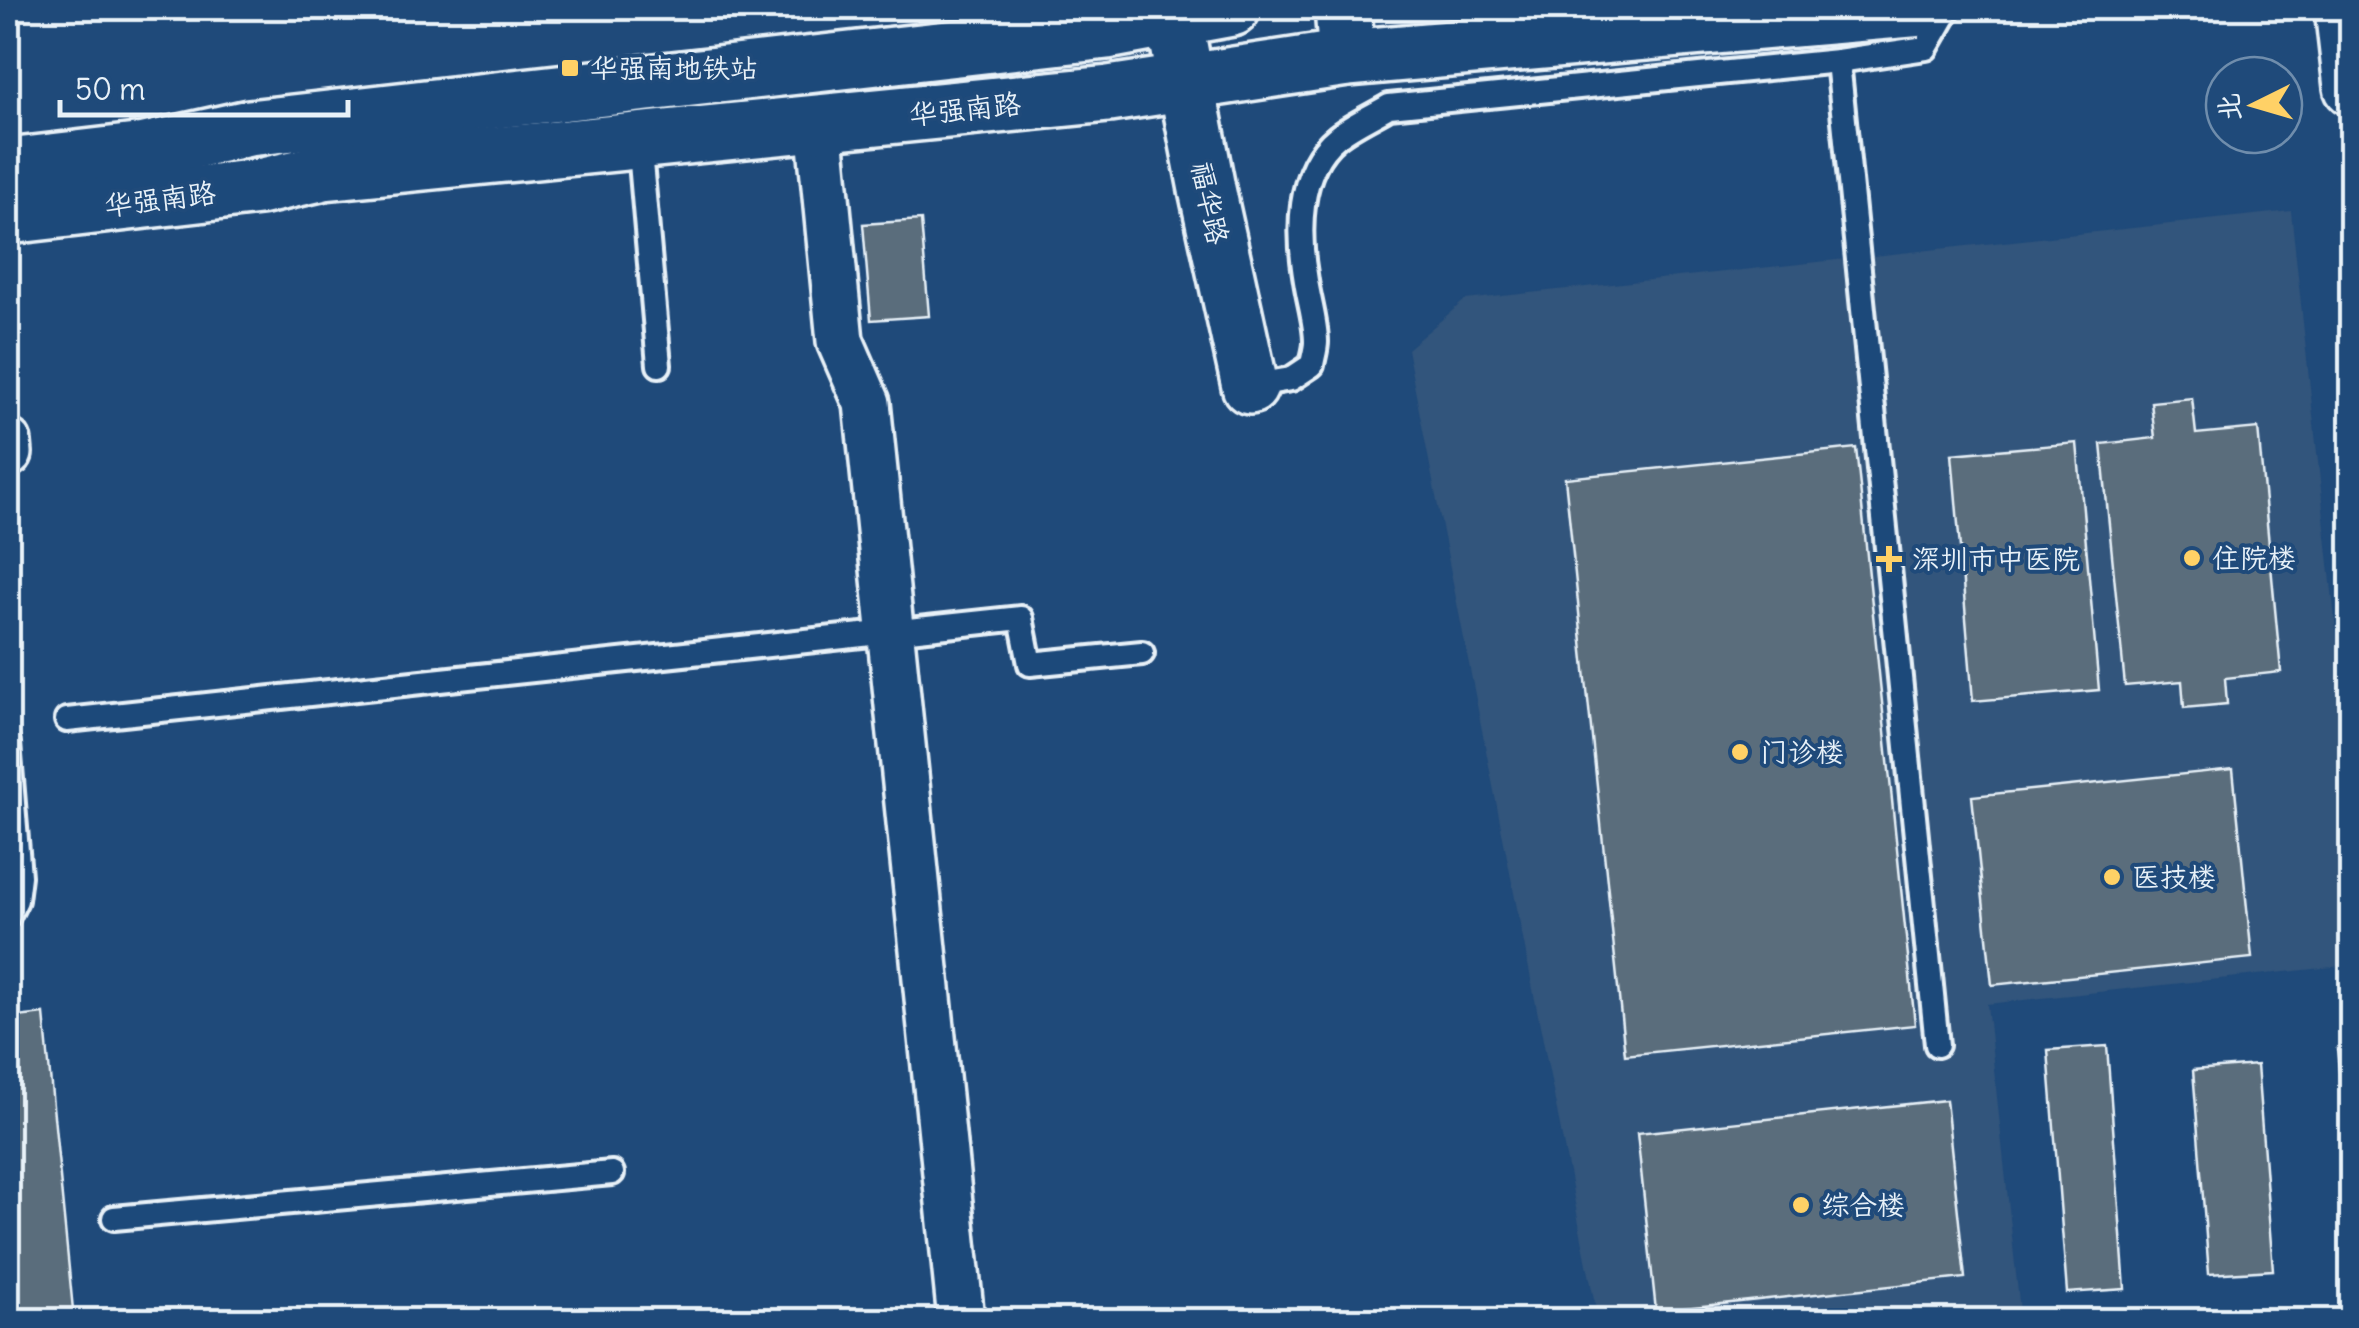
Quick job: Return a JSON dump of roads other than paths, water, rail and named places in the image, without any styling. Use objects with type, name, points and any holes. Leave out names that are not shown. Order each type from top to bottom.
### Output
[{"type":"main road","points":[[1008,42],[1052,26],[1085,8]]},
{"type":"main road","name":"华强南路","points":[[8,216],[259,187],[324,172],[1109,94],[1186,82],[1345,33],[1922,8]]},
{"type":"main road","points":[[2343,8],[2352,87]]},
{"type":"main road","name":"华强南路","points":[[8,167],[145,151],[249,128],[1107,31],[1200,11]]},
{"type":"main road","name":"福华路","points":[[1200,11],[1186,82],[1250,386]]},
{"type":"street","points":[[820,124],[840,342],[867,403],[961,1320]]},
{"type":"street","points":[[8,442],[8,453]]},
{"type":"lane","points":[[1250,386],[1291,379],[1312,365],[1316,342],[1304,274],[1302,230],[1308,182],[1325,149],[1338,136],[1389,106],[1926,48],[1948,8]]},
{"type":"lane","points":[[1838,60],[1938,1045]]},
{"type":"lane","points":[[639,140],[659,365]]},
{"type":"lane","points":[[67,720],[1021,618],[1030,664],[1142,653]]},
{"type":"lane","points":[[8,743],[19,876],[16,900],[8,916]]},
{"type":"lane","points":[[114,1218],[612,1173]]},
{"type":"place","name":"华强南地铁站","points":[[570,68]]},
{"type":"place","name":"住院楼","points":[[2192,558]]},
{"type":"place","name":"深圳市中医院","points":[[1889,559]]},
{"type":"place","name":"门诊楼","points":[[1740,752]]},
{"type":"place","name":"医技楼","points":[[2112,877]]},
{"type":"place","name":"综合楼","points":[[1801,1205]]}]
